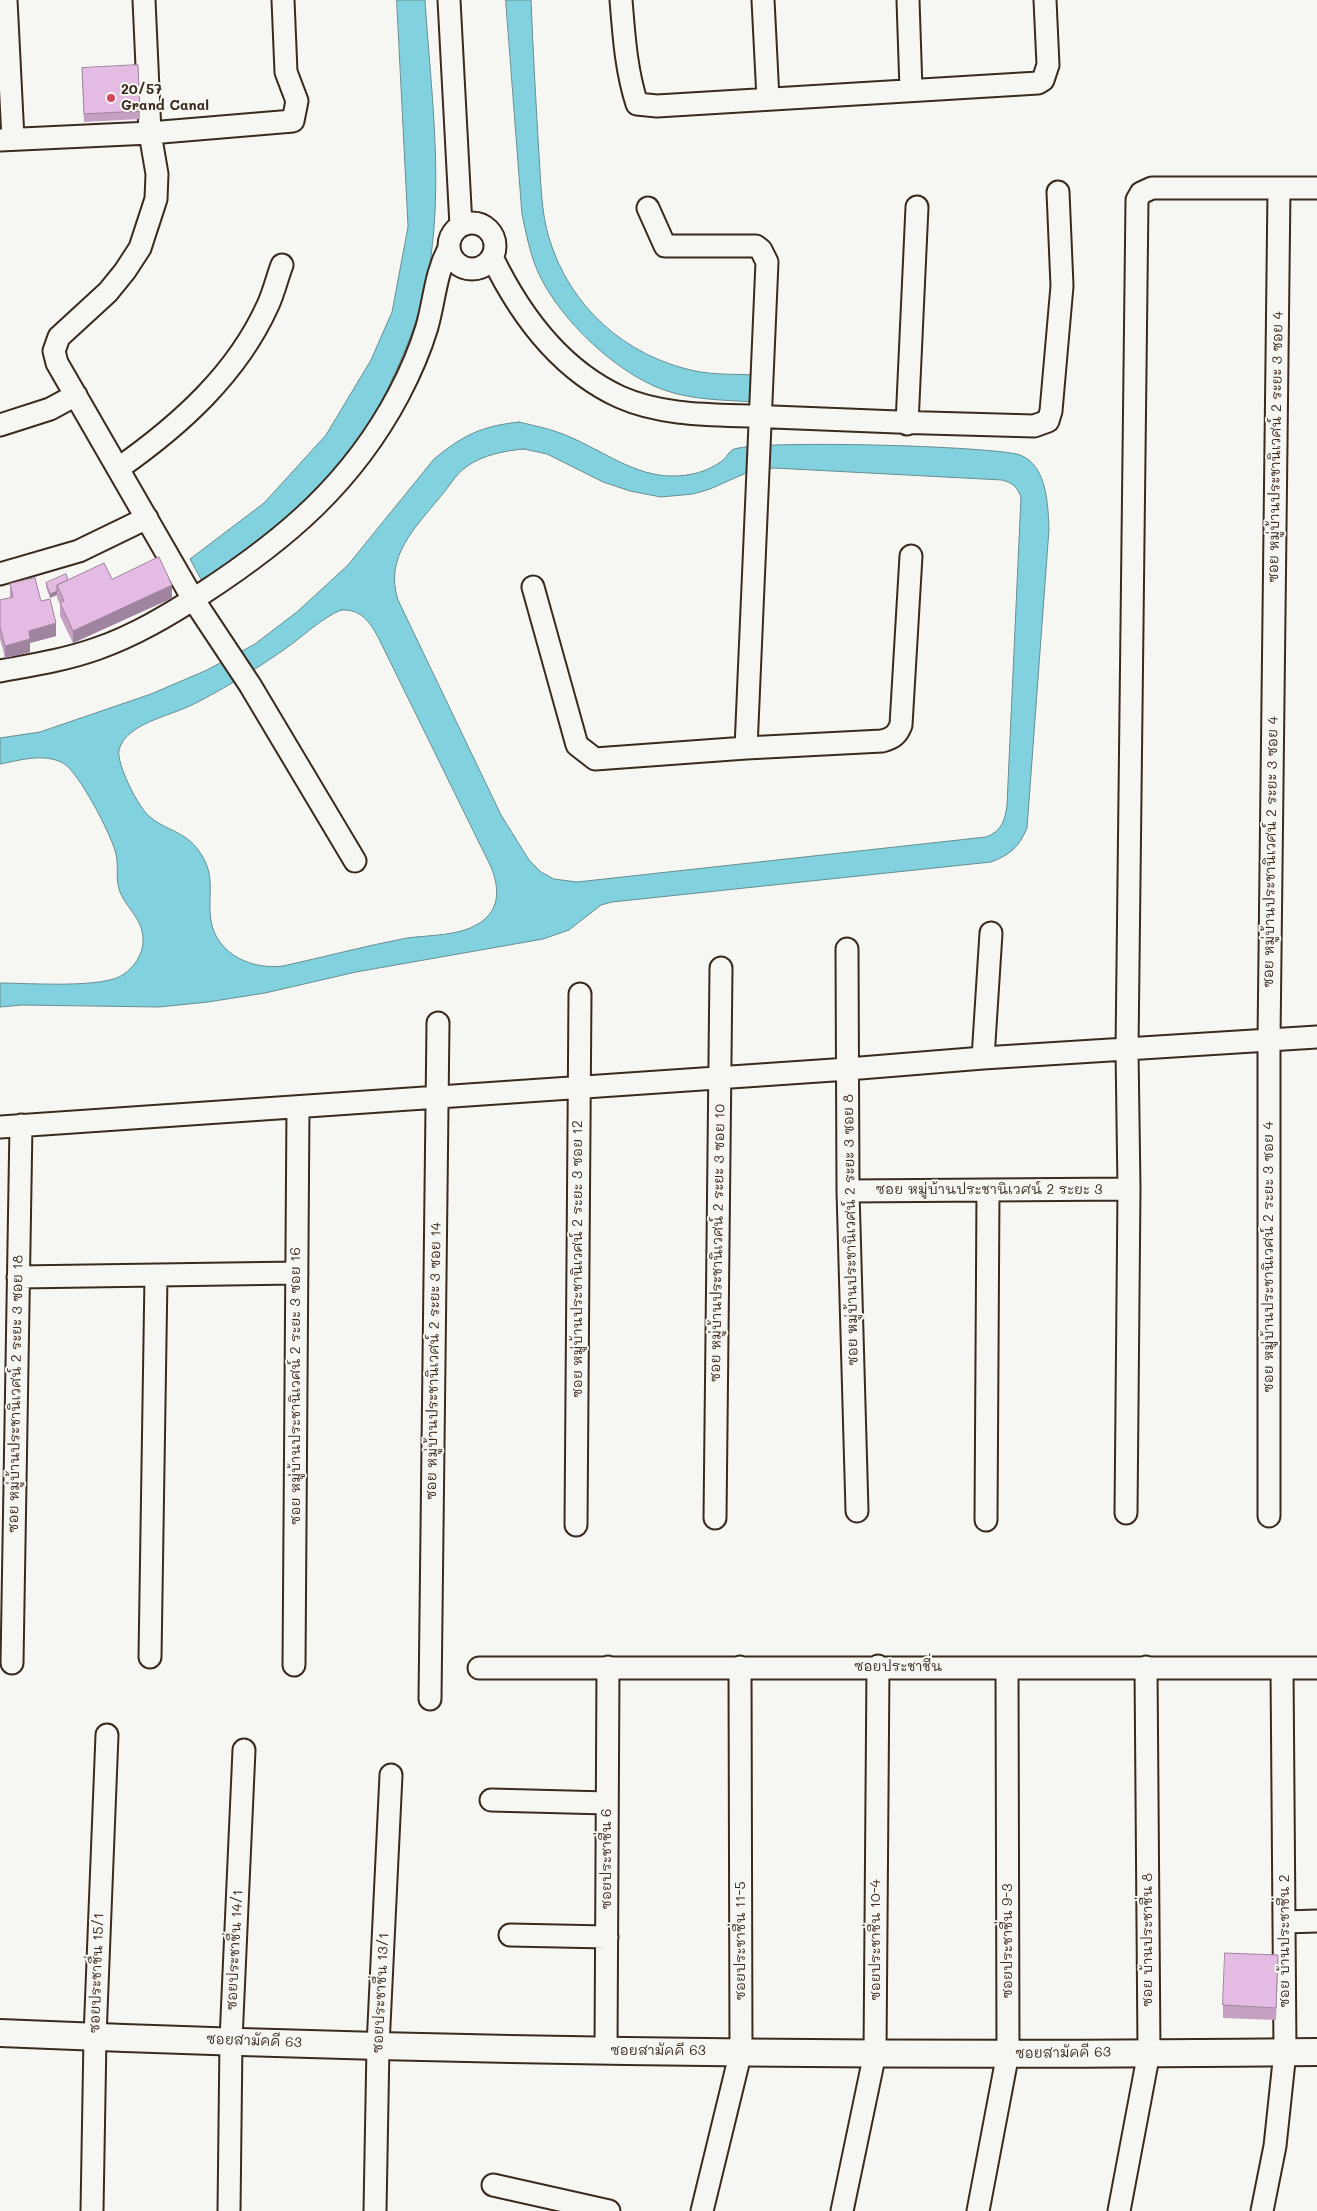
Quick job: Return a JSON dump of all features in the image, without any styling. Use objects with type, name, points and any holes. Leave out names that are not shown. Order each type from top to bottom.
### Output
[{"type":"street","points":[[6,0],[6,139],[150,133],[293,121],[297,101],[286,72],[283,0]]},
{"type":"street","points":[[144,0],[150,133],[157,174],[156,199],[140,248],[108,292],[59,336],[54,351],[57,363],[193,599],[250,685],[355,861]]},
{"type":"street","points":[[449,0],[461,226]]},
{"type":"street","points":[[621,0],[627,69],[637,104],[657,106],[911,90],[1031,85],[1043,80],[1048,65],[1045,0]]},
{"type":"street","points":[[762,0],[768,99]]},
{"type":"street","points":[[908,0],[911,90]]},
{"type":"street","points":[[1126,1513],[1129,1189],[1126,1050],[1137,200],[1140,193],[1152,188],[1317,188]]},
{"type":"street","name":"ซอย หมู่บ้านประชานิเวศน์ 2 ระยะ 3 ซอย 4","points":[[1269,1516],[1269,1039],[1280,189]]},
{"type":"street","points":[[492,257],[519,309],[536,331],[556,351],[600,386],[621,397],[650,406],[694,414],[907,424],[1034,426],[1048,421],[1051,411],[1062,286],[1058,192]]},
{"type":"street","points":[[907,424],[917,207]]},
{"type":"street","points":[[648,208],[665,246],[756,246],[762,250],[767,262],[746,748]]},
{"type":"street","points":[[0,671],[45,663],[96,649],[142,630],[251,562],[294,528],[325,495],[373,437],[412,367],[426,330],[439,267],[449,248],[453,233],[461,226],[471,223],[486,228],[495,242],[492,257],[484,266],[473,269],[462,267],[453,259],[449,248]]},
{"type":"street","points":[[119,468],[162,438],[213,388],[257,328],[269,303],[282,265]]},
{"type":"street","points":[[0,425],[50,409],[76,394]]},
{"type":"street","points":[[0,574],[79,551],[147,518]]},
{"type":"street","points":[[533,587],[577,745],[595,759],[746,748],[882,742],[892,739],[898,733],[901,725],[911,556]]},
{"type":"street","points":[[983,1058],[991,933]]},
{"type":"street","name":"ซอย หมู่บ้านประชานิเวศน์ 2 ระยะ 3 ซอย 8","points":[[847,950],[848,1191],[857,1511]]},
{"type":"street","name":"ซอย หมู่บ้านประชานิเวศน์ 2 ระยะ 3 ซอย 10","points":[[715,1518],[721,968]]},
{"type":"street","name":"ซอย หมู่บ้านประชานิเวศน์ 2 ระยะ 3 ซอย 12","points":[[576,1525],[580,994]]},
{"type":"street","name":"ซอย หมู่บ้านประชานิเวศน์ 2 ระยะ 3 ซอย 14","points":[[430,1699],[438,1023]]},
{"type":"street","points":[[10,1126],[720,1076],[848,1069],[983,1058],[1317,1037]]},
{"type":"street","name":"ซอย หมู่บ้านประชานิเวศน์ 2 ระยะ 3 ซอย 16","points":[[294,1665],[298,1107]]},
{"type":"street","name":"ซอย หมู่บ้านประชานิเวศน์ 2 ระยะ 3 ซอย 18","points":[[10,1126],[18,1277],[12,1663]]},
{"type":"street","name":"ซอย หมู่บ้านประชานิเวศน์ 2 ระยะ 3","points":[[848,1191],[1129,1189]]},
{"type":"street","points":[[986,1520],[988,1191]]},
{"type":"street","points":[[18,1277],[297,1273]]},
{"type":"street","points":[[150,1656],[156,1276]]},
{"type":"street","name":"ซอยประชาชื่น","points":[[480,1668],[878,1666],[1317,1668]]},
{"type":"street","name":"ซอยประชาชื่น 10-4","points":[[842,2211],[875,2053],[878,1666]]},
{"type":"street","name":"ซอยประชาชื่น 6","points":[[606,2051],[608,1667]]},
{"type":"street","name":"ซอยประชาชื่น 11-5","points":[[702,2211],[741,2051],[740,1667]]},
{"type":"street","name":"ซอย บ้านประชาชื่น 8","points":[[1118,2211],[1149,2052],[1146,1667]]},
{"type":"street","name":"ซอยประชาชื่น 9-3","points":[[978,2211],[1008,2053],[1007,1668]]},
{"type":"street","name":"ซอย บ้านประชาชื่น 2","points":[[1262,2211],[1275,2146],[1285,2052],[1282,1668]]},
{"type":"street","name":"ซอยประชาชื่น 15/1","points":[[92,2211],[95,2037],[107,1735]]},
{"type":"street","name":"ซอยประชาชื่น 14/1","points":[[229,2211],[231,2040],[244,1750]]},
{"type":"street","name":"ซอยประชาชื่น 13/1","points":[[375,2211],[378,2046],[391,1775]]},
{"type":"street","points":[[491,1800],[607,1803]]},
{"type":"street","points":[[1285,1922],[1317,1922]]},
{"type":"street","points":[[510,1935],[607,1937]]},
{"type":"street","name":"ซอยสามัคคี 63","points":[[0,2034],[606,2051],[875,2053],[1317,2052]]},
{"type":"street","points":[[493,2185],[609,2211]]},
{"type":"water","points":[[397,0],[425,0],[435,149],[436,187],[430,261],[423,297],[411,336],[389,386],[374,414],[356,445],[323,488],[297,513],[203,583],[190,559],[264,503],[326,435],[371,360],[392,312],[408,227]]},
{"type":"water","points":[[506,0],[531,0],[543,207],[549,238],[558,263],[571,286],[604,325],[624,341],[646,354],[669,364],[695,371],[756,375],[754,402],[686,396],[664,390],[646,382],[609,358],[591,342],[574,326],[547,290],[538,272],[528,243],[522,214]]},
{"type":"water","points":[[519,422],[552,430],[645,472],[672,476],[704,471],[722,461],[732,450],[781,445],[873,445],[967,449],[1020,455],[1029,460],[1041,476],[1047,498],[1049,529],[1027,828],[1013,850],[991,862],[612,902],[601,905],[569,930],[543,939],[356,972],[265,993],[208,1002],[159,1007],[22,1005],[0,1007],[0,983],[101,982],[124,974],[134,964],[141,952],[143,935],[138,921],[120,892],[117,878],[117,859],[113,845],[94,805],[77,778],[63,763],[48,758],[24,759],[0,764],[0,738],[40,732],[151,694],[207,670],[255,644],[298,611],[348,565],[434,459],[473,433]],"holes":[[[524,449],[547,454],[603,482],[630,491],[661,497],[693,494],[710,489],[746,473],[774,468],[1002,480],[1014,486],[1021,497],[1007,805],[1004,820],[996,832],[986,837],[577,882],[554,879],[541,872],[529,860],[501,815],[398,600],[395,584],[395,570],[404,544],[459,474],[466,467],[486,457],[501,452]],[[341,610],[348,610],[364,617],[378,637],[491,867],[496,883],[496,899],[491,913],[485,919],[462,931],[376,944],[283,966],[260,965],[238,958],[221,943],[211,921],[210,877],[205,860],[194,844],[188,839],[156,822],[145,812],[125,775],[121,765],[119,750],[123,741],[130,733],[150,721],[194,704],[229,685],[274,657],[312,628]]]},
{"type":"building","name":"20/57 Grand Canal","points":[[138,65],[140,111],[84,114],[82,68]]},
{"type":"building","points":[[159,557],[172,585],[73,631],[60,603],[64,601],[57,585],[104,563],[112,579]]},
{"type":"building","points":[[66,574],[68,580],[57,585],[57,591],[50,594],[46,583]]},
{"type":"building","points":[[35,578],[41,601],[50,599],[56,623],[29,631],[30,639],[5,646],[0,627],[0,600],[13,597],[10,584]]},
{"type":"building","points":[[1225,1953],[1278,1955],[1276,2008],[1223,2005]]},
{"type":"place","name":"20/57 Grand Canal","points":[[111,98]]}]
